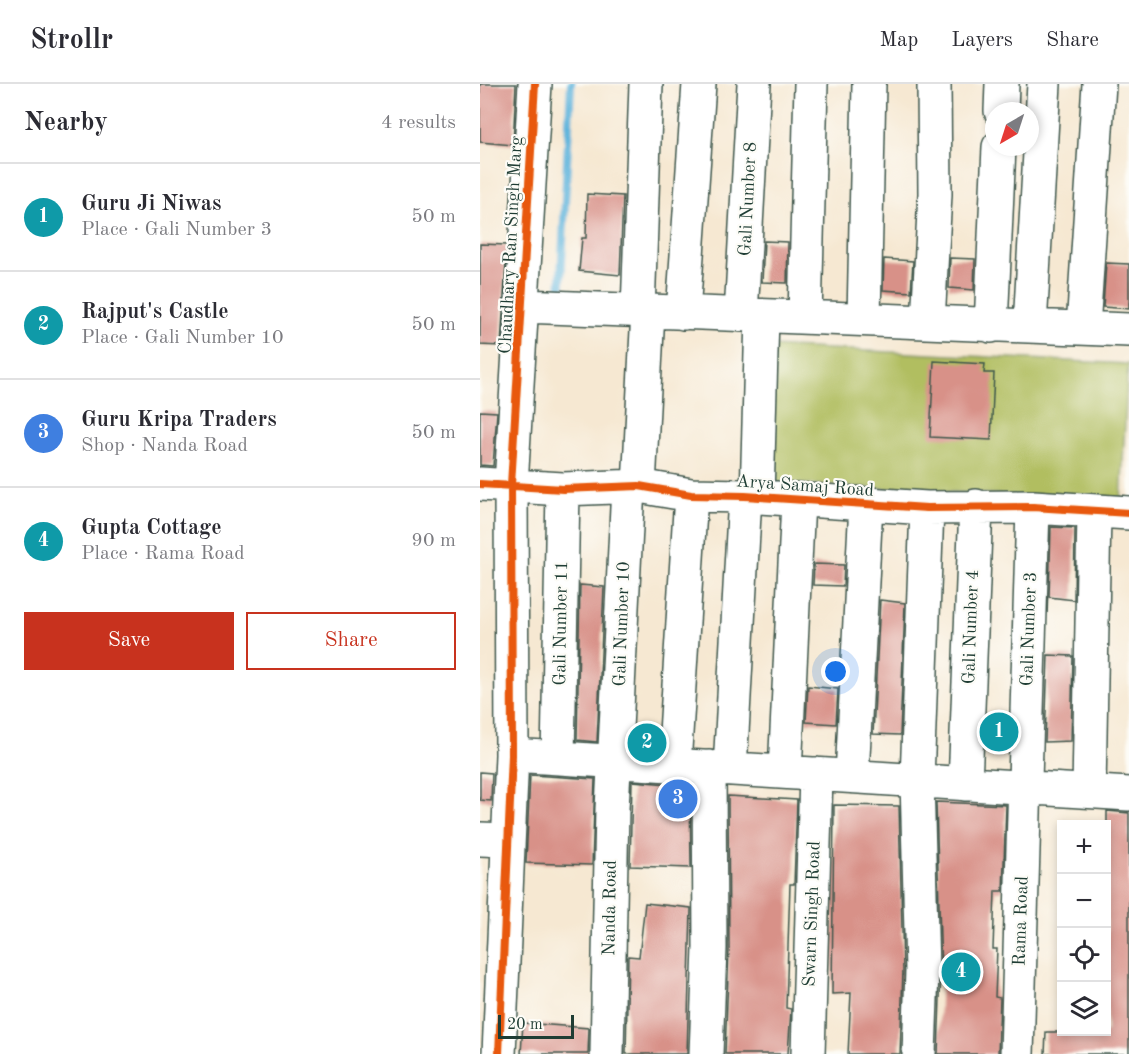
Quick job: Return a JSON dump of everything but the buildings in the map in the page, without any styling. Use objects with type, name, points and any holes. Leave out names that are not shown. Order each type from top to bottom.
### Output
[{"type":"street","name":"Chaudhary Ran Singh Marg","points":[[498,1054],[494,839],[512,755],[496,484],[517,408],[535,84]]},
{"type":"street","name":"Gali Number 10","points":[[616,761],[643,311],[646,84]]},
{"type":"street","points":[[683,313],[699,84]]},
{"type":"street","name":"Gali Number 8","points":[[706,1054],[720,768],[751,496],[754,84]]},
{"type":"street","points":[[805,317],[811,84]]},
{"type":"street","points":[[864,318],[869,84]]},
{"type":"street","points":[[928,322],[935,194],[934,84]]},
{"type":"street","points":[[1001,102],[1002,84]]},
{"type":"street","points":[[1030,326],[1044,84]]},
{"type":"street","points":[[1083,328],[1099,84]]},
{"type":"street","points":[[991,326],[999,156]]},
{"type":"street","points":[[523,306],[1129,330]]},
{"type":"street","name":"Arya Samaj Road","points":[[496,484],[563,489],[634,486],[691,495],[751,496],[798,501],[927,508],[1033,507],[1129,513]]},
{"type":"street","name":"Gali Number 11","points":[[558,758],[563,489]]},
{"type":"street","points":[[674,765],[691,495]]},
{"type":"street","name":"Swarn Singh Road","points":[[798,501],[801,773],[808,1054]]},
{"type":"street","points":[[852,776],[866,504]]},
{"type":"street","name":"Gali Number 4","points":[[965,784],[976,506]]},
{"type":"street","name":"Gali Number 3","points":[[1024,787],[1033,507]]},
{"type":"street","points":[[919,1054],[922,971],[917,780],[927,508]]},
{"type":"street","points":[[1089,791],[1094,512]]},
{"type":"street","points":[[512,755],[1129,794]]},
{"type":"street","name":"Nanda Road","points":[[607,1054],[612,809],[616,761]]},
{"type":"street","name":"Rama Road","points":[[1017,1054],[1024,787]]},
{"type":"green space","points":[[769,346],[1128,364],[1121,501],[763,482]]},
{"type":"waterway","points":[[560,299],[571,84]]},
{"type":"cycle path","points":[[499,1054],[512,755],[511,485],[535,84]]},
{"type":"cycle path","points":[[480,484],[563,489],[639,486],[691,495],[745,496],[927,508],[1033,507],[1129,513]]},
{"type":"place","name":"Guru Ji Niwas","points":[[999,732]]},
{"type":"place","name":"Rajput's Castle","points":[[647,743]]},
{"type":"place","name":"Guru Kripa Traders","points":[[678,799]]},
{"type":"place","name":"Gupta Cottage","points":[[961,972]]}]
